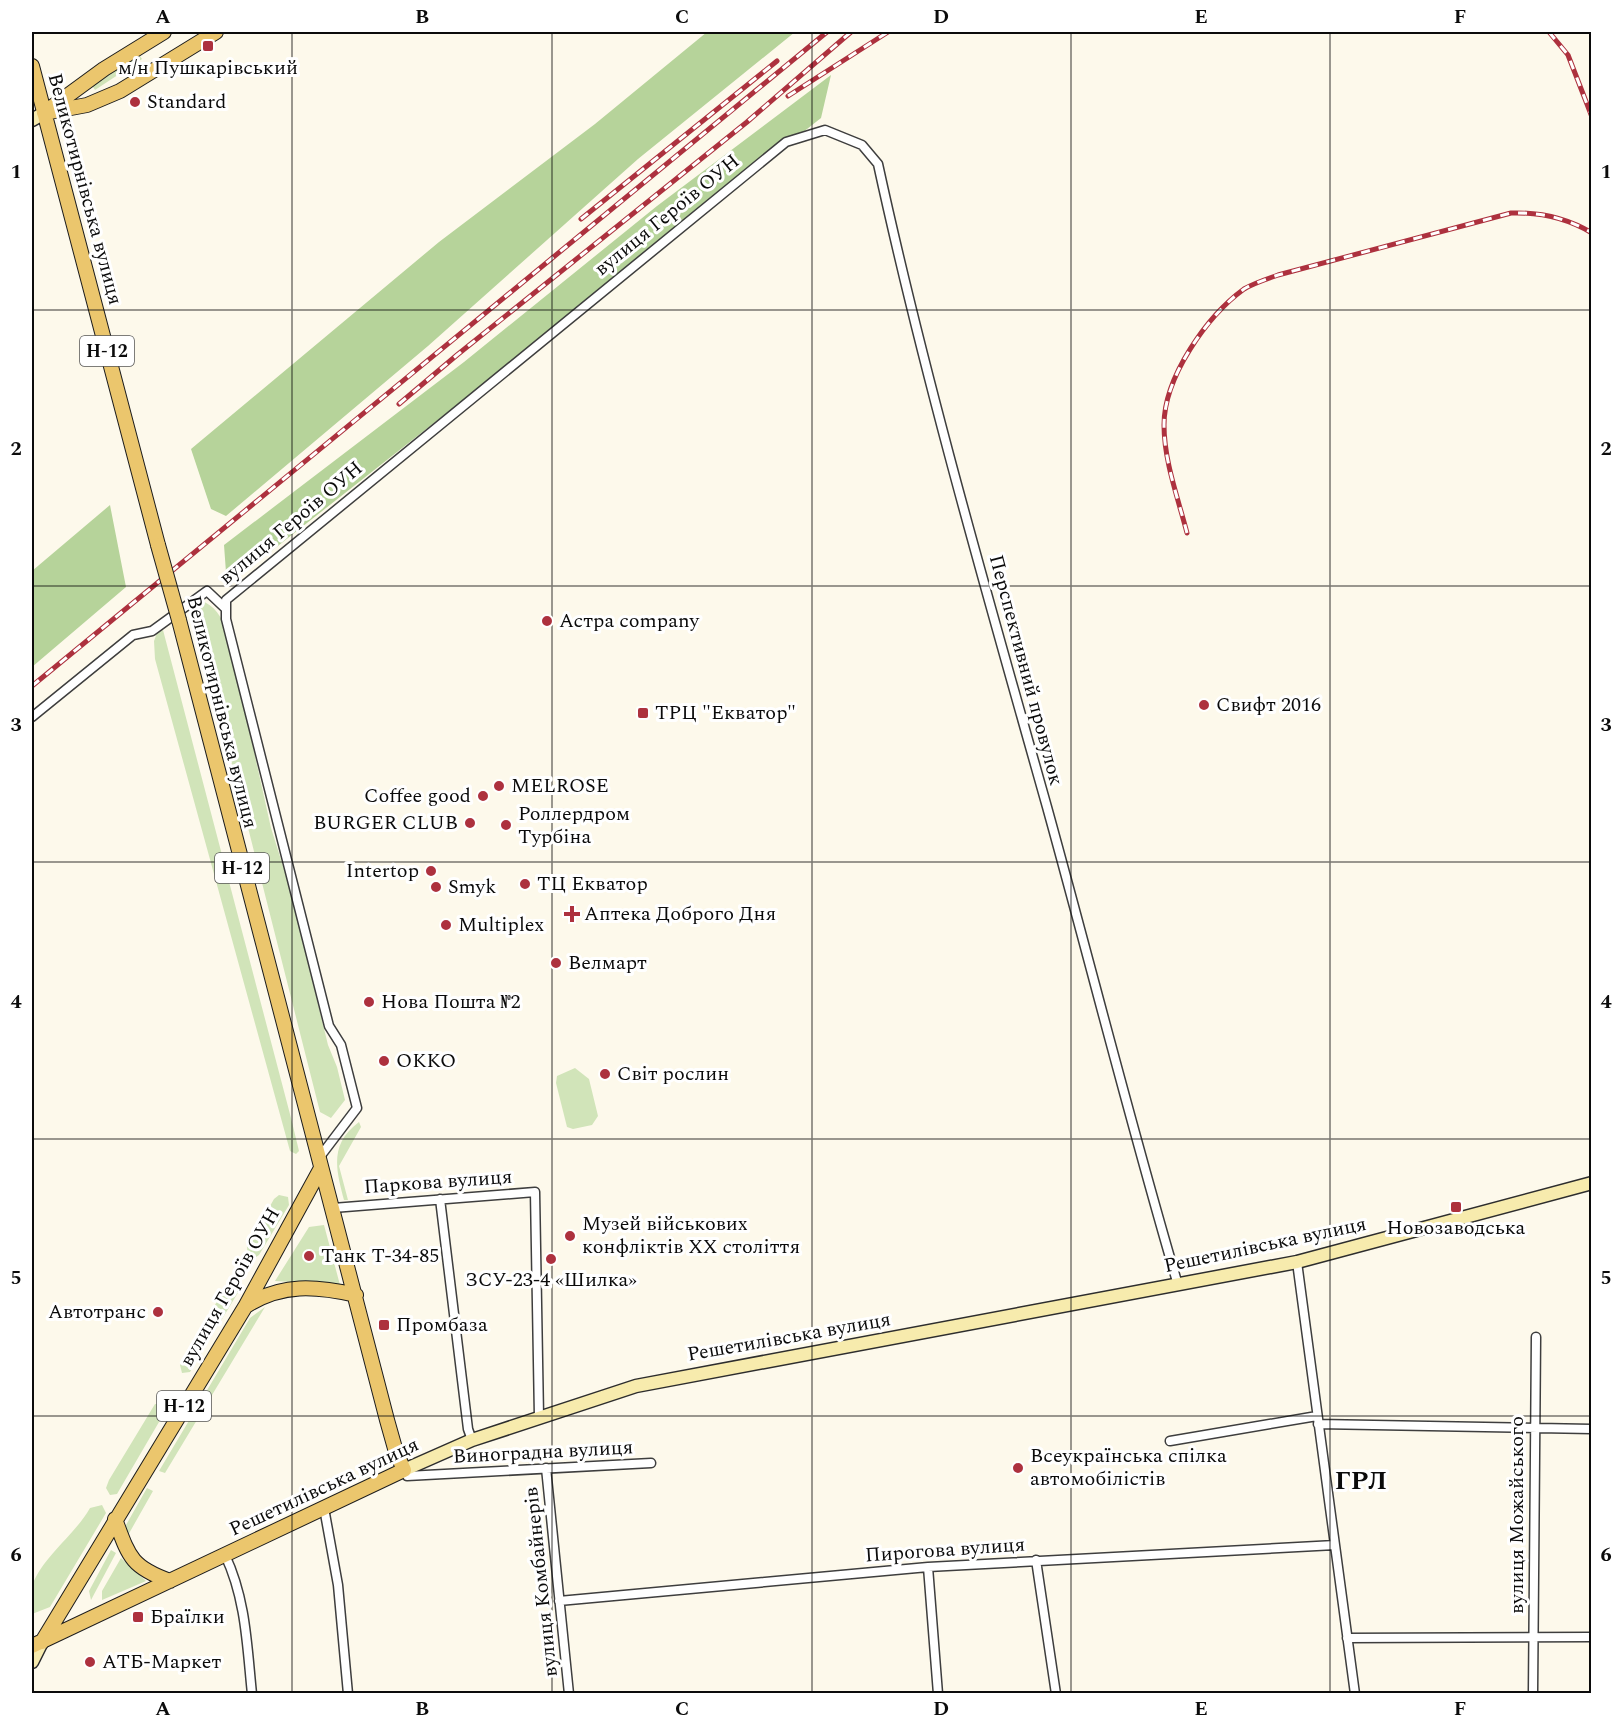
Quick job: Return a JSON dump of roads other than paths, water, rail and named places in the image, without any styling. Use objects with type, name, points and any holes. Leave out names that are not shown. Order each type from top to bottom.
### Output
[{"type":"main road","points":[[44,113],[164,32]]},
{"type":"main road","points":[[44,113],[87,105],[120,91],[216,32]]},
{"type":"main road","points":[[140,47],[154,69]]},
{"type":"main road","name":"Великотирнівська вулиця","points":[[32,66],[390,1431],[404,1470]]},
{"type":"main road","name":"вулиця Героїв ОУН","points":[[37,1644],[245,1307],[320,1163]]},
{"type":"main road","points":[[245,1307],[270,1292],[295,1287],[321,1288],[356,1296]]},
{"type":"main road","name":"Решетилівська вулиця","points":[[37,1644],[404,1470]]},
{"type":"main road","points":[[115,1519],[135,1563],[148,1573],[170,1581]]},
{"type":"street","points":[[32,120],[44,113]]},
{"type":"street","name":"Перспективний провулок","points":[[786,142],[825,130],[862,145],[878,164],[992,609],[1071,895],[1126,1106],[1178,1285]]},
{"type":"street","name":"вулиця Героїв ОУН","points":[[320,1163],[357,1108],[341,1045],[330,1026],[225,608],[226,600],[786,142]]},
{"type":"street","points":[[32,717],[133,635],[152,631],[207,591],[225,608]]},
{"type":"street","name":"Решетилівська вулиця","points":[[404,1470],[472,1440],[636,1386],[1297,1262],[1592,1183]]},
{"type":"street","name":"Паркова вулиця","points":[[333,1208],[535,1192],[539,1417]]},
{"type":"street","points":[[440,1199],[468,1429],[472,1440]]},
{"type":"street","points":[[1297,1262],[1354,1694]]},
{"type":"street","name":"вулиця Можайського","points":[[1533,1694],[1533,1429],[1536,1337]]},
{"type":"street","points":[[1170,1440],[1318,1420],[1533,1429],[1592,1429]]},
{"type":"street","name":"Виноградна вулиця","points":[[404,1470],[407,1476],[651,1463]]},
{"type":"street","name":"вулиця Комбайнерів","points":[[546,1468],[569,1694]]},
{"type":"street","points":[[324,1508],[338,1585],[348,1694]]},
{"type":"street","name":"Пирогова вулиця","points":[[559,1601],[928,1567],[1335,1545]]},
{"type":"street","points":[[225,1555],[237,1583],[243,1608],[252,1694]]},
{"type":"street","points":[[1036,1560],[1056,1694]]},
{"type":"street","points":[[928,1567],[938,1694]]},
{"type":"street","points":[[1347,1638],[1592,1637]]},
{"type":"street","points":[[32,1662],[37,1644]]},
{"type":"railway","points":[[32,686],[827,32]]},
{"type":"railway","points":[[399,404],[747,122],[851,32]]},
{"type":"railway","points":[[788,96],[888,32]]},
{"type":"railway","points":[[1549,32],[1568,55],[1592,117]]},
{"type":"railway","points":[[581,219],[777,61]]},
{"type":"railway","points":[[1187,533],[1166,452],[1164,425],[1166,406],[1171,387],[1190,349],[1216,315],[1244,289],[1278,275],[1511,213],[1553,217],[1573,223],[1592,233]]},
{"type":"place","name":"м/н Пушкарівський","points":[[208,46]]},
{"type":"place","name":"Standard","points":[[135,102]]},
{"type":"place","name":"Астра company","points":[[547,621]]},
{"type":"place","name":"Свифт 2016","points":[[1204,705]]},
{"type":"place","name":"ТРЦ \"Екватор\"","points":[[643,713]]},
{"type":"place","name":"MELROSE","points":[[499,786]]},
{"type":"place","name":"Coffee good","points":[[483,796]]},
{"type":"place","name":"BURGER CLUB","points":[[470,823]]},
{"type":"place","name":"Роллердром Турбіна","points":[[506,825]]},
{"type":"place","name":"Intertop","points":[[431,871]]},
{"type":"place","name":"ТЦ Екватор","points":[[525,884]]},
{"type":"place","name":"Smyk","points":[[436,887]]},
{"type":"place","name":"Аптека Доброго Дня","points":[[572,914]]},
{"type":"place","name":"Multiplex","points":[[446,925]]},
{"type":"place","name":"Велмарт","points":[[556,963]]},
{"type":"place","name":"Нова Пошта №2","points":[[369,1002]]},
{"type":"place","name":"ОККО","points":[[384,1061]]},
{"type":"place","name":"Світ рослин","points":[[605,1074]]},
{"type":"place","name":"Новозаводська","points":[[1456,1207]]},
{"type":"place","name":"Музей військових конфліктів ХХ століття","points":[[570,1236]]},
{"type":"place","name":"Танк Т-34-85","points":[[309,1256]]},
{"type":"place","name":"ЗСУ-23-4 «Шилка»","points":[[551,1259]]},
{"type":"place","name":"Автотранс","points":[[158,1312]]},
{"type":"place","name":"Промбаза","points":[[384,1325]]},
{"type":"place","name":"Всеукраїнська спілка автомобілістів","points":[[1018,1468]]},
{"type":"place","name":"Браїлки","points":[[138,1617]]},
{"type":"place","name":"АТБ-Маркет","points":[[90,1662]]},
{"type":"district","name":"ГРЛ","points":[[1361,1481]]}]
